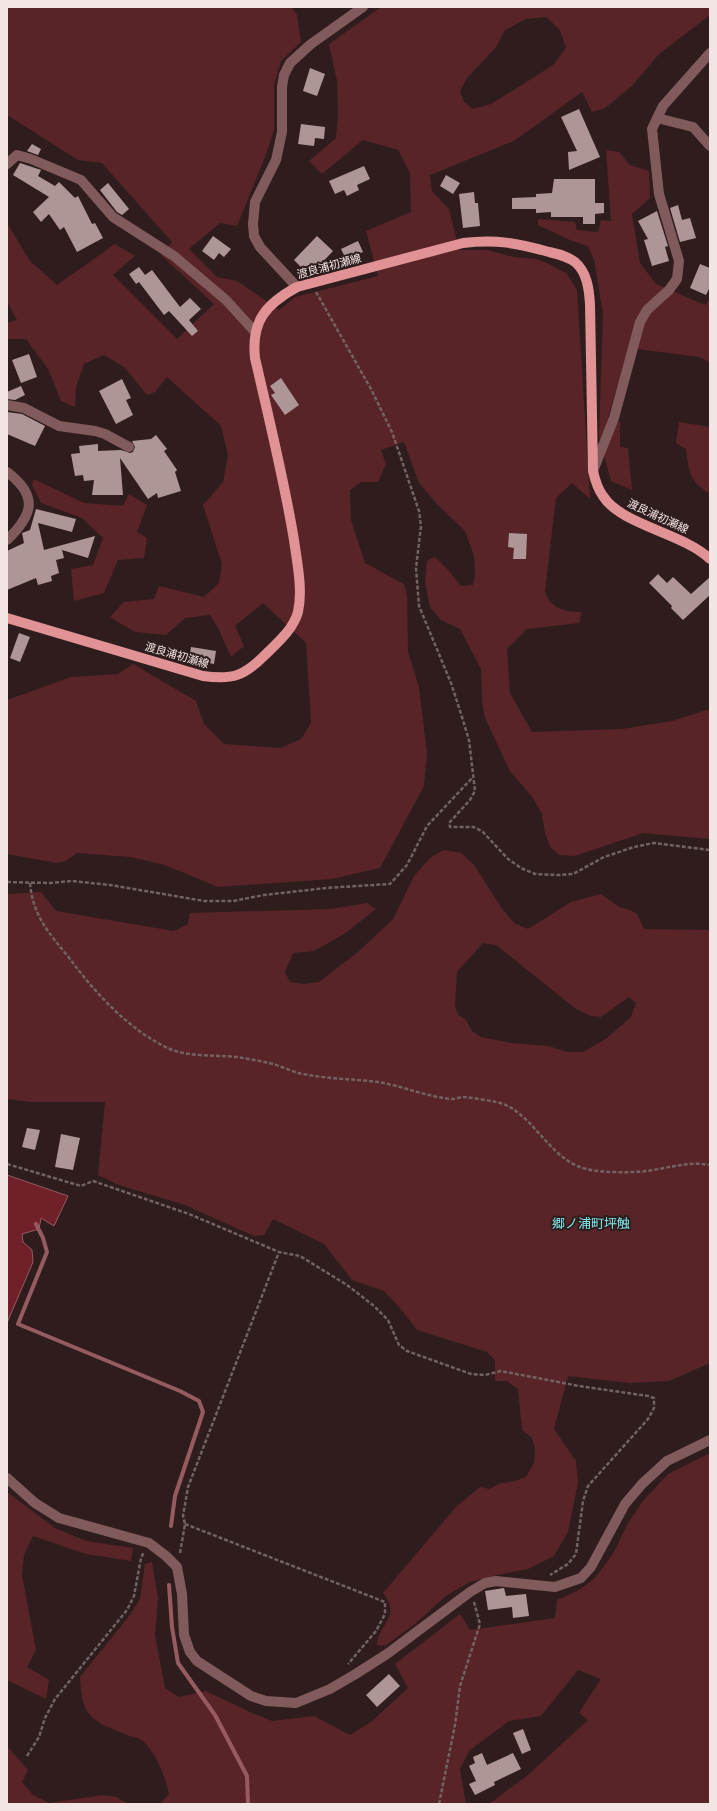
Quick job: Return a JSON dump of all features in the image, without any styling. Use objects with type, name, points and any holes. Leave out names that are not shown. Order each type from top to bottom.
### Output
[{"type":"main road","name":"渡良浦初瀬線","points":[[7,618],[203,676],[220,678],[234,677],[249,671],[280,641],[292,626],[298,612],[300,593],[290,517],[255,358],[255,332],[259,322],[280,296],[297,287],[463,243],[486,240],[509,242],[566,256],[575,262],[583,272],[589,286],[592,360],[593,471],[596,484],[603,498],[616,510],[687,543],[710,559]]},
{"type":"street","points":[[297,287],[260,247],[254,236],[253,224],[255,202],[276,160],[282,132],[282,87],[284,75],[290,62],[311,44],[363,7]]},
{"type":"street","points":[[593,471],[614,418],[640,322],[647,310],[669,290],[677,279],[679,261],[658,194],[652,129],[663,106],[710,53]]},
{"type":"street","points":[[657,118],[693,127],[710,146]]},
{"type":"street","points":[[7,164],[17,155],[31,159],[80,180],[113,217],[174,256],[221,296],[255,332]]},
{"type":"street","points":[[7,406],[24,408],[58,426],[95,431],[105,434],[129,447]]},
{"type":"street","points":[[7,472],[23,485],[29,504],[28,515],[23,523],[7,540]]},
{"type":"street","points":[[7,1478],[35,1503],[59,1518],[149,1543],[177,1567],[182,1594],[184,1635],[190,1652],[197,1661],[251,1696],[266,1701],[296,1703],[309,1699],[354,1676],[387,1654],[470,1592],[485,1583],[496,1581],[555,1587],[581,1578],[591,1568],[625,1504],[642,1484],[667,1461],[710,1440]]},
{"type":"path","points":[[310,284],[371,389],[392,432],[412,489],[421,526],[416,568],[419,606],[451,683],[469,740],[475,791],[470,800],[449,823],[450,827],[474,827],[483,832],[508,859],[521,868],[535,874],[573,874],[604,857],[653,843],[710,850]]},
{"type":"path","points":[[7,882],[49,884],[72,881],[110,885],[204,901],[233,901],[264,895],[342,886],[390,884],[407,865],[427,826],[473,777]]},
{"type":"path","points":[[30,883],[31,892],[40,920],[81,974],[118,1013],[143,1033],[172,1050],[206,1055],[238,1057],[271,1064],[302,1074],[380,1083],[454,1099],[463,1097],[498,1102],[513,1110],[528,1122],[548,1145],[579,1167],[602,1171],[629,1172],[647,1171],[682,1164],[710,1165]]},
{"type":"path","points":[[7,1164],[80,1186],[93,1181],[189,1214],[279,1252],[300,1256],[347,1285],[374,1306],[388,1320],[399,1345],[407,1351],[471,1374],[485,1375],[501,1371],[579,1386],[654,1398],[654,1408],[648,1419],[588,1486],[583,1501],[576,1554],[568,1564],[534,1584]]},
{"type":"path","points":[[177,1567],[185,1524],[183,1516],[188,1487],[279,1252]]},
{"type":"path","points":[[185,1524],[385,1602],[385,1614],[376,1631],[359,1654],[343,1669]]},
{"type":"path","points":[[27,1756],[39,1737],[55,1699],[127,1610],[134,1596],[141,1558],[149,1543]]},
{"type":"path","points":[[439,1804],[455,1725],[460,1686],[480,1624],[470,1592]]},
{"type":"shaded area","points":[[7,7],[291,7],[297,15],[301,42],[281,61],[274,85],[274,130],[265,157],[237,226],[220,223],[189,249],[217,277],[237,281],[279,310],[295,297],[378,276],[366,231],[411,212],[410,173],[398,150],[363,140],[322,174],[309,161],[336,138],[338,115],[337,81],[329,44],[381,7],[710,7],[710,15],[659,54],[632,86],[605,108],[592,112],[582,92],[514,141],[430,175],[432,191],[449,209],[459,250],[487,250],[514,257],[537,259],[567,274],[577,290],[590,499],[572,483],[556,498],[545,591],[550,602],[554,606],[564,610],[582,612],[579,623],[527,629],[507,649],[510,693],[532,732],[622,729],[672,721],[710,709],[710,839],[643,833],[575,856],[559,855],[550,847],[545,833],[542,814],[533,798],[510,771],[485,718],[482,701],[481,669],[460,629],[441,620],[430,607],[425,582],[427,561],[435,557],[461,586],[473,585],[475,575],[474,556],[465,531],[437,504],[419,483],[404,442],[381,450],[386,464],[378,482],[361,482],[350,490],[351,520],[365,563],[404,584],[407,595],[408,652],[419,687],[427,753],[424,786],[380,868],[332,879],[218,887],[165,865],[130,857],[77,853],[66,861],[57,863],[7,854],[7,700],[71,677],[118,674],[133,664],[196,701],[204,724],[224,744],[281,748],[301,739],[311,723],[306,643],[263,603],[235,626],[244,646],[231,657],[218,628],[210,615],[185,618],[166,635],[135,632],[110,617],[124,602],[154,599],[159,586],[204,597],[219,583],[222,564],[203,505],[223,482],[228,455],[221,426],[167,377],[155,392],[147,395],[124,367],[104,355],[84,364],[76,387],[75,407],[61,401],[48,369],[26,339],[7,339],[7,323],[17,320],[7,302],[7,223],[30,261],[57,285],[115,244],[135,256],[113,275],[177,339],[214,304],[161,255],[172,242],[102,163],[78,160],[7,115]],"holes":[[[546,17],[560,30],[566,48],[553,65],[491,104],[473,109],[464,102],[460,91],[467,78],[496,47],[505,30],[526,19]]]},
{"type":"shaded area","points":[[606,150],[619,152],[630,165],[649,171],[650,198],[632,214],[640,263],[656,284],[705,305],[710,298],[710,362],[699,357],[637,349],[617,387],[608,418],[620,422],[620,447],[628,448],[632,490],[611,481],[599,437],[603,314],[594,260],[588,246],[572,241],[538,225],[538,219],[575,222],[577,230],[598,232],[601,220],[611,221]]},
{"type":"shaded area","points":[[679,422],[710,427],[710,494],[694,480],[689,470],[686,449],[676,443]]},
{"type":"shaded area","points":[[34,479],[84,503],[123,506],[129,494],[147,505],[137,532],[147,538],[144,558],[118,560],[104,593],[74,601],[71,569],[93,565],[103,538],[82,518],[41,503],[32,485]]},
{"type":"shaded area","points":[[444,850],[461,853],[474,865],[501,907],[514,923],[528,929],[571,902],[601,894],[619,907],[637,914],[644,929],[710,930],[710,1363],[669,1381],[630,1383],[568,1376],[554,1429],[576,1461],[578,1483],[568,1532],[554,1556],[528,1569],[470,1582],[447,1595],[416,1623],[385,1646],[377,1645],[381,1631],[390,1614],[388,1601],[383,1593],[456,1507],[480,1487],[489,1489],[501,1483],[515,1481],[526,1477],[534,1463],[535,1449],[532,1438],[522,1430],[518,1389],[507,1381],[495,1381],[495,1360],[487,1352],[417,1330],[400,1308],[384,1291],[352,1280],[324,1244],[273,1219],[264,1235],[254,1236],[185,1205],[119,1185],[98,1175],[105,1102],[30,1102],[7,1099],[7,894],[41,892],[56,911],[174,931],[188,924],[190,913],[330,909],[367,903],[376,909],[344,934],[314,951],[293,953],[285,972],[290,982],[304,984],[319,982],[358,952],[393,919],[414,876],[431,857]],"holes":[[[483,943],[496,945],[576,1009],[591,1016],[601,1017],[629,997],[636,1003],[631,1017],[607,1038],[583,1052],[567,1052],[549,1046],[511,1043],[481,1037],[472,1031],[466,1020],[458,1015],[455,1005],[457,972]]]},
{"type":"shaded area","points":[[7,1175],[68,1196],[54,1226],[41,1218],[39,1229],[22,1234],[23,1242],[32,1250],[33,1262],[7,1323]]},
{"type":"shaded area","points":[[710,1453],[710,1804],[489,1804],[528,1775],[588,1720],[579,1713],[601,1679],[578,1670],[541,1716],[509,1721],[469,1751],[460,1769],[466,1804],[160,1804],[169,1794],[160,1766],[149,1747],[140,1740],[97,1721],[86,1709],[81,1691],[80,1677],[129,1616],[140,1599],[145,1564],[152,1562],[158,1598],[155,1635],[165,1688],[179,1697],[206,1691],[272,1721],[314,1716],[350,1735],[371,1722],[408,1688],[395,1664],[460,1614],[470,1630],[555,1618],[557,1600],[579,1590],[594,1579],[613,1554],[628,1523],[643,1501],[668,1474]]},
{"type":"shaded area","points":[[7,1492],[55,1528],[86,1541],[133,1548],[131,1561],[86,1554],[33,1536],[24,1555],[22,1575],[36,1650],[27,1667],[49,1680],[46,1699],[7,1680]]},
{"type":"shaded area","points":[[7,1746],[28,1770],[22,1782],[33,1795],[49,1803],[103,1795],[117,1797],[128,1804],[7,1804]]},
{"type":"building","points":[[310,68],[325,74],[317,96],[303,91]]},
{"type":"building","points":[[579,109],[600,157],[569,170],[568,152],[577,151],[561,117]]},
{"type":"building","points":[[301,124],[325,127],[324,139],[315,138],[314,146],[298,144]]},
{"type":"building","points":[[32,144],[41,149],[38,155],[27,151]]},
{"type":"building","points":[[20,163],[41,170],[38,176],[55,186],[59,182],[75,198],[78,196],[92,224],[95,223],[103,238],[77,252],[64,227],[60,230],[49,214],[41,222],[33,212],[49,197],[13,175]]},
{"type":"building","points":[[364,166],[370,179],[357,185],[359,190],[347,196],[344,190],[335,194],[329,181]]},
{"type":"building","points":[[446,175],[460,183],[453,194],[440,186]]},
{"type":"building","points":[[554,179],[595,179],[595,203],[604,203],[604,213],[595,214],[595,224],[583,224],[583,217],[551,217],[551,212],[536,213],[536,209],[512,209],[512,198],[536,197],[536,194],[552,193]]},
{"type":"building","points":[[108,183],[129,209],[122,215],[117,212],[100,190]]},
{"type":"building","points":[[474,192],[475,203],[478,203],[480,226],[463,228],[459,194]]},
{"type":"building","points":[[678,205],[682,220],[690,218],[696,238],[680,242],[670,208]]},
{"type":"building","points":[[657,211],[668,246],[665,247],[669,261],[652,266],[644,240],[648,239],[638,221]]},
{"type":"building","points":[[213,236],[231,249],[224,257],[219,253],[214,260],[202,251]]},
{"type":"building","points":[[317,236],[333,251],[316,269],[312,266],[306,272],[294,260]]},
{"type":"building","points":[[358,241],[363,252],[346,259],[341,249]]},
{"type":"building","points":[[700,264],[710,268],[710,287],[706,295],[690,288]]},
{"type":"building","points":[[139,267],[145,275],[152,270],[180,307],[190,298],[201,309],[189,320],[198,331],[192,336],[169,311],[164,315],[139,282],[136,284],[129,274]]},
{"type":"building","points":[[29,354],[37,377],[21,383],[12,360]]},
{"type":"building","points":[[281,378],[299,405],[285,415],[271,395],[275,393],[270,386]]},
{"type":"building","points":[[122,379],[131,398],[126,400],[133,415],[116,424],[99,391]]},
{"type":"building","points":[[21,386],[25,395],[15,400],[7,399],[7,392]]},
{"type":"building","points":[[7,412],[22,414],[45,426],[35,446],[7,434]]},
{"type":"building","points":[[156,435],[167,449],[164,451],[177,470],[175,472],[181,491],[158,498],[157,493],[148,499],[120,458],[123,495],[92,495],[94,480],[84,481],[83,475],[75,476],[71,454],[80,453],[79,446],[98,444],[98,451],[121,450],[130,453],[133,452],[135,447],[132,441],[151,439]]},
{"type":"building","points":[[36,509],[76,519],[72,532],[38,523],[44,550],[95,536],[88,558],[62,550],[64,558],[56,560],[59,573],[51,576],[52,581],[38,585],[36,578],[7,590],[7,551],[24,543],[22,533],[30,530]]},
{"type":"building","points":[[509,533],[527,534],[526,559],[513,559],[514,548],[508,547]]},
{"type":"building","points":[[658,574],[667,583],[673,577],[691,594],[710,577],[710,595],[683,620],[671,608],[672,606],[649,583]]},
{"type":"building","points":[[19,633],[30,637],[20,662],[10,658]]},
{"type":"building","points":[[191,647],[216,651],[214,664],[189,659]]},
{"type":"building","points":[[27,1128],[40,1130],[35,1150],[22,1147]]},
{"type":"building","points":[[61,1134],[80,1138],[73,1170],[55,1167]]},
{"type":"building","points":[[504,1588],[506,1596],[526,1594],[529,1616],[513,1618],[512,1607],[488,1610],[485,1591]]},
{"type":"building","points":[[389,1674],[400,1686],[377,1707],[366,1695]]},
{"type":"building","points":[[523,1729],[531,1750],[522,1754],[513,1733]]},
{"type":"building","points":[[482,1753],[487,1765],[513,1753],[521,1769],[494,1782],[495,1785],[475,1795],[469,1784],[476,1781],[469,1766],[475,1763],[473,1757]]},
{"type":"waterway","points":[[36,1224],[43,1238],[47,1252],[18,1324],[180,1391],[199,1401],[203,1412],[175,1496],[171,1526]]},
{"type":"waterway","points":[[169,1585],[172,1627],[178,1663],[215,1715],[247,1776],[248,1804]]},
{"type":"district","name":"郷ノ浦町坪触","points":[[591,1223]]}]
